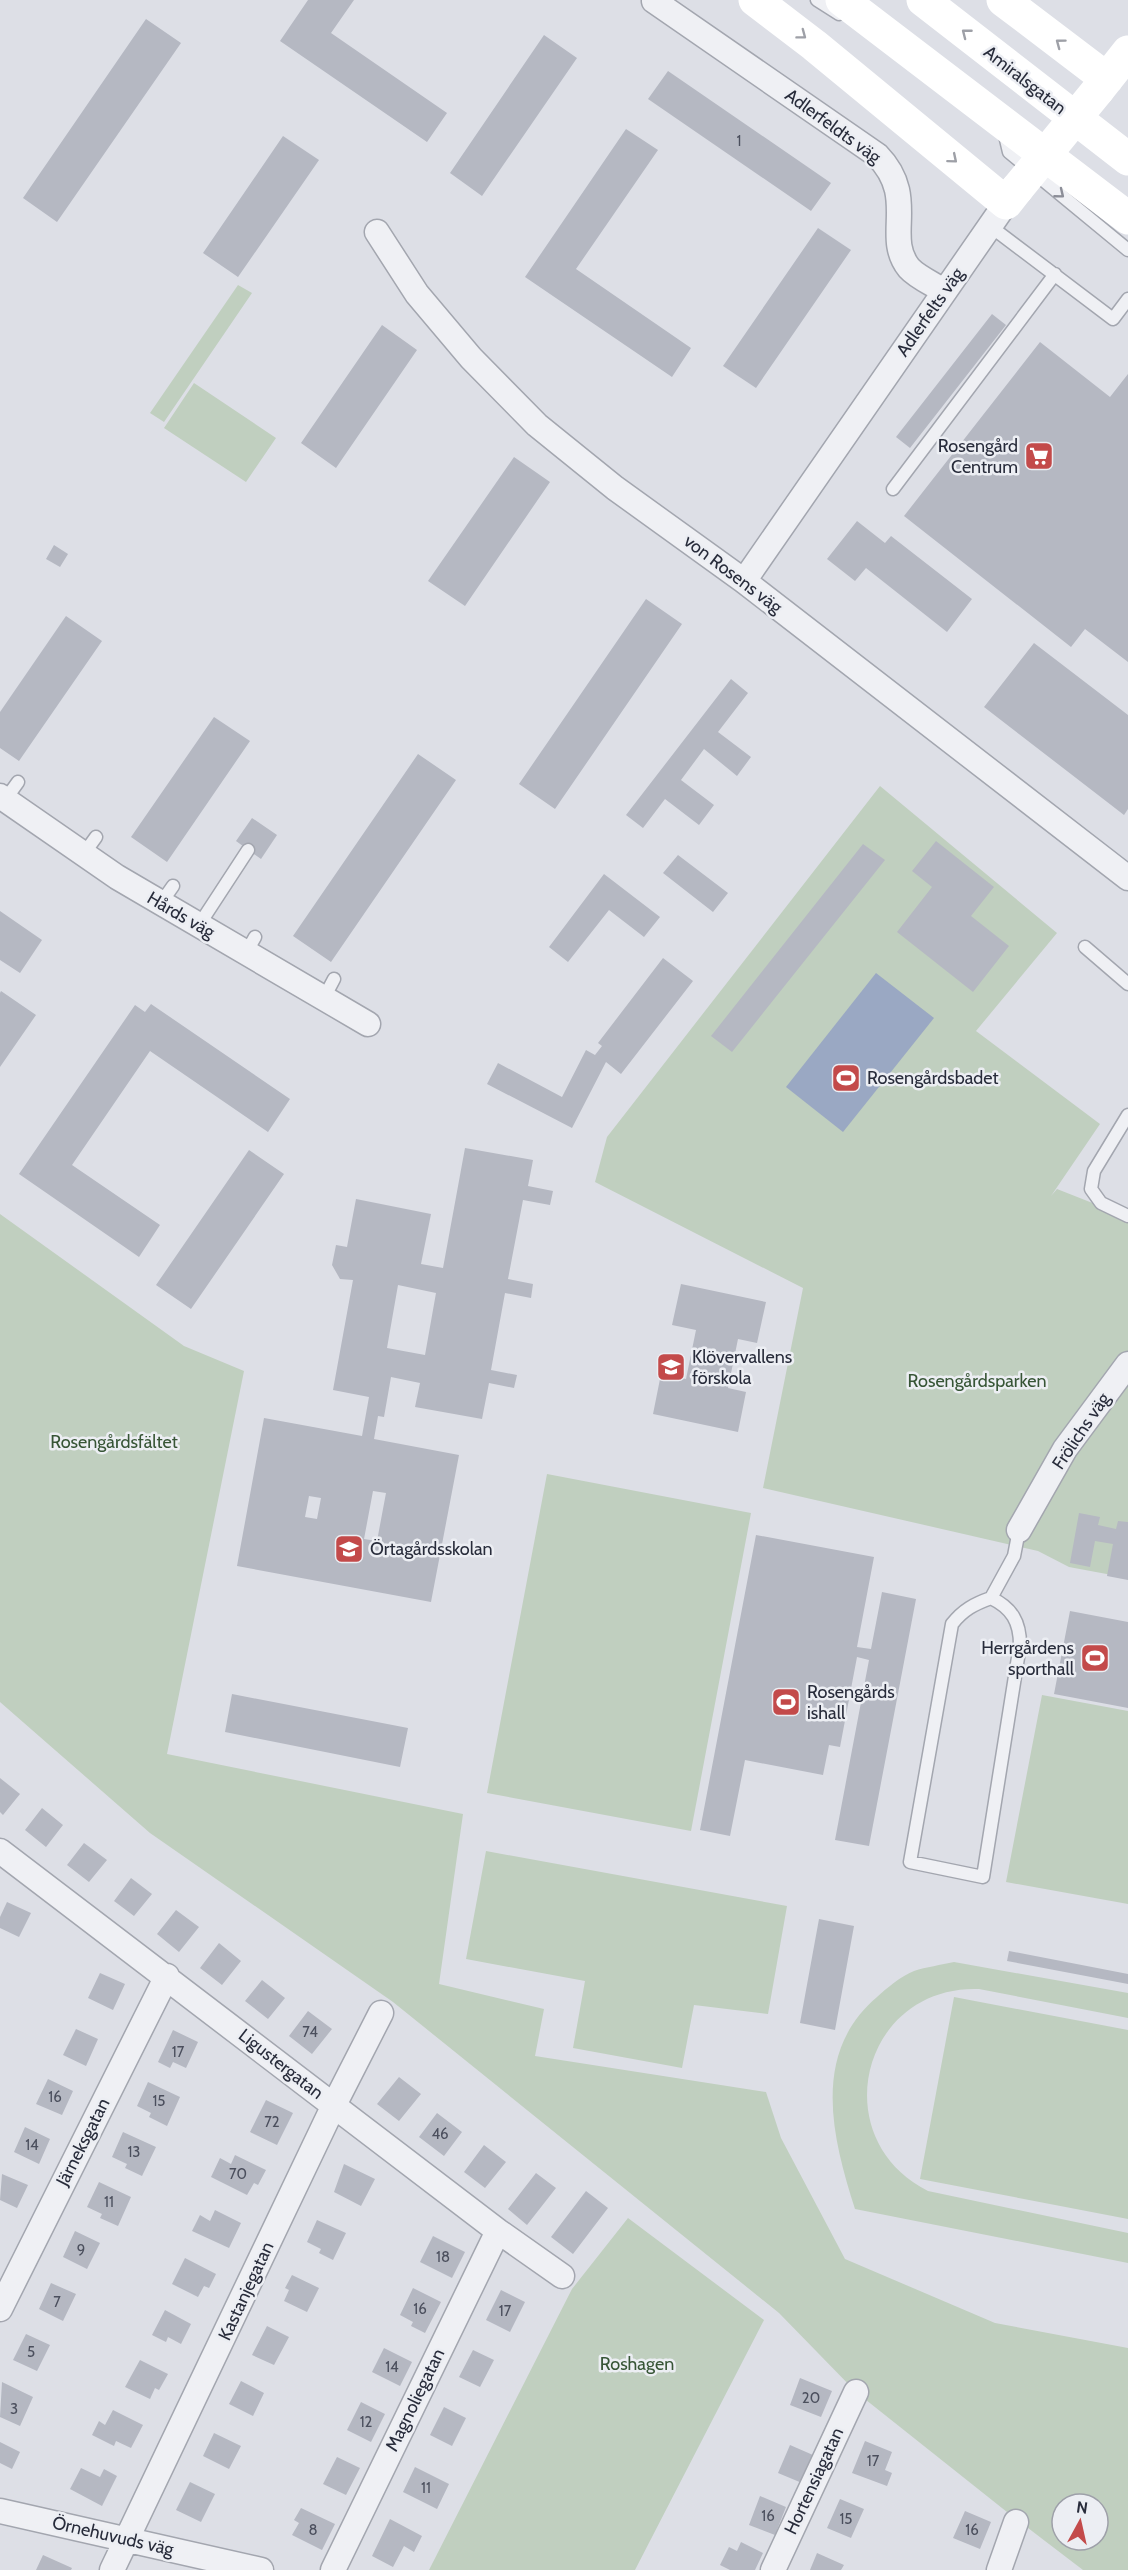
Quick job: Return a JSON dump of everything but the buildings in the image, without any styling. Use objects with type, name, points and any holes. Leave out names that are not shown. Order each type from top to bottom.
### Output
[{"type":"main road","points":[[755,0],[814,45],[1004,206]]},
{"type":"main road","points":[[842,0],[1128,218]]},
{"type":"main road","name":"Amiralsgatan","points":[[922,0],[1128,159]]},
{"type":"main road","points":[[1003,0],[1115,73]]},
{"type":"main road","name":"Adlerfelts väg","points":[[1004,206],[1115,73]]},
{"type":"street","name":"Adlerfeldts väg","points":[[654,1],[878,155],[892,170],[901,198],[899,250],[909,269],[944,291]]},
{"type":"street","name":"Adlerfelts väg","points":[[744,581],[1004,206]]},
{"type":"street","name":"von Rosens väg","points":[[377,232],[417,294],[471,358],[537,425],[615,488],[744,581],[1128,878]]},
{"type":"street","name":"Hårds väg","points":[[8,793],[167,895],[199,925],[250,945],[329,989],[368,1024]]},
{"type":"street","name":"Frölichs väg","points":[[1019,1530],[1065,1449],[1128,1364]]},
{"type":"street","name":"Ligustergatan","points":[[0,1851],[498,2231],[562,2276]]},
{"type":"street","name":"Järneksgatan","points":[[0,2309],[166,1976]]},
{"type":"street","name":"Kastanjegatan","points":[[112,2570],[129,2539],[334,2105],[381,2013]]},
{"type":"street","name":"Magnoliegatan","points":[[333,2570],[498,2231]]},
{"type":"street","name":"Hortensiagatan","points":[[773,2570],[856,2392]]},
{"type":"street","name":"Örnehuvuds väg","points":[[0,2511],[261,2570]]},
{"type":"street","points":[[999,2570],[1016,2522]]},
{"type":"lane","points":[[817,0],[940,86],[1001,119],[1009,152],[1128,250]]},
{"type":"lane","points":[[1004,206],[1056,274],[1113,319],[1128,299]]},
{"type":"lane","points":[[893,489],[1056,274]]},
{"type":"lane","points":[[199,925],[248,850]]},
{"type":"lane","points":[[1085,947],[1128,984]]},
{"type":"lane","points":[[1128,1115],[1094,1171],[1091,1189],[1101,1203],[1128,1216]]},
{"type":"lane","points":[[991,1598],[1004,1605],[1014,1616],[1020,1630],[1020,1645],[983,1877],[910,1862],[952,1624],[960,1613],[974,1604],[991,1598],[1014,1556],[1019,1530]]},
{"type":"green space","points":[[238,285],[252,293],[164,422],[150,413]]},
{"type":"green space","points":[[194,383],[276,438],[246,482],[164,428]]},
{"type":"green space","name":"Rosengårdsparken","points":[[880,786],[1057,933],[976,1031],[1100,1124],[1051,1196],[1057,1189],[1128,1217],[1128,1578],[1069,1567],[1038,1551],[763,1488],[803,1288],[595,1182],[607,1137]]},
{"type":"green space","name":"Rosengårdsfältet","points":[[0,1214],[184,1346],[244,1371],[167,1754],[463,1814],[439,1984],[544,2009],[535,2056],[766,2092],[781,2138],[845,2259],[995,2323],[1128,2348],[1128,2570],[1083,2570],[1059,2552],[1110,2552],[1110,2492],[1050,2492],[1050,2545],[856,2392],[779,2313],[393,2002],[150,1833],[0,1702]]},
{"type":"green space","points":[[547,1474],[751,1513],[691,1831],[487,1793]]},
{"type":"green space","points":[[1042,1695],[1128,1711],[1128,1904],[1006,1882]]},
{"type":"green space","points":[[486,1851],[787,1906],[768,2014],[694,2005],[682,2068],[573,2048],[585,1981],[466,1959]]},
{"type":"green space","points":[[954,1962],[1128,1993],[1128,2018],[979,1989],[939,1994],[907,2012],[884,2037],[870,2069],[867,2103],[876,2137],[895,2167],[928,2191],[1128,2233],[1128,2263],[855,2209],[839,2153],[834,2125],[835,2070],[842,2044],[856,2019],[894,1982],[914,1971]]},
{"type":"green space","points":[[954,1997],[1128,2030],[1128,2219],[920,2179]]},
{"type":"green space","name":"Roshagen","points":[[628,2218],[764,2320],[635,2570],[429,2570],[572,2289]]},
{"type":"water","points":[[876,973],[934,1018],[843,1132],[786,1087]]},
{"type":"place","name":"Rosengård Centrum","points":[[1039,456]]},
{"type":"place","name":"Rosengårdsbadet","points":[[846,1078]]},
{"type":"place","name":"Klövervallens förskola","points":[[671,1367]]},
{"type":"place","name":"Örtagårdsskolan","points":[[349,1549]]},
{"type":"place","name":"Herrgårdens sporthall","points":[[1095,1658]]},
{"type":"place","name":"Rosengårds ishall","points":[[786,1702]]}]
